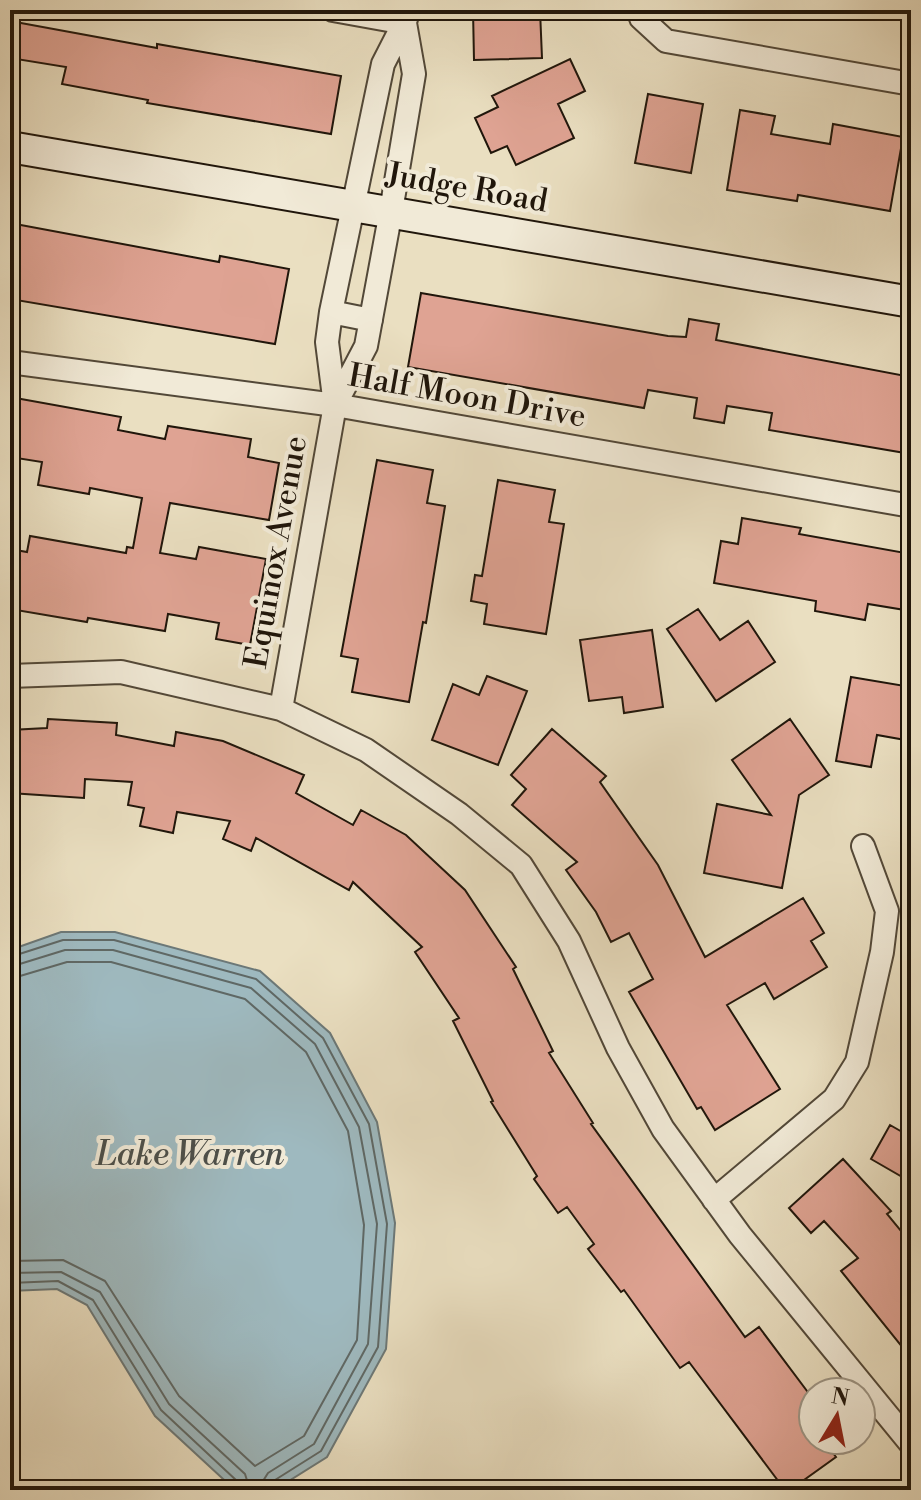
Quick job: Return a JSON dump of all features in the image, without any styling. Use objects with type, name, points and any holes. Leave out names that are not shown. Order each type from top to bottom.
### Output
[{"type":"street","points":[[333,10],[406,16]]},
{"type":"street","points":[[639,10],[641,18],[666,41],[911,84]]},
{"type":"street","name":"Equinox Avenue","points":[[281,709],[335,405],[327,342],[331,312],[383,64],[406,16]]},
{"type":"street","name":"Equinox Avenue","points":[[335,405],[366,346],[391,211],[414,74],[406,16]]},
{"type":"street","name":"Judge Road","points":[[10,147],[911,302]]},
{"type":"street","points":[[331,312],[371,320]]},
{"type":"street","name":"Half Moon Drive","points":[[10,362],[335,405],[911,506]]},
{"type":"street","points":[[10,676],[121,672],[281,709],[366,750],[459,814],[521,865],[569,941],[618,1048],[663,1129],[714,1200],[911,1444]]},
{"type":"street","points":[[714,1200],[834,1099],[857,1062],[882,952],[887,911],[863,846]]},
{"type":"water","name":"Lake Warren","points":[[61,932],[115,932],[260,971],[330,1033],[377,1122],[395,1223],[386,1349],[327,1457],[276,1489],[235,1490],[155,1416],[87,1305],[57,1289],[10,1291],[10,950]]},
{"type":"building","points":[[473,10],[540,10],[542,58],[474,60]]},
{"type":"building","points":[[10,21],[157,48],[157,44],[341,76],[331,134],[147,103],[148,100],[62,84],[66,67],[10,58]]},
{"type":"building","points":[[570,59],[585,91],[558,104],[574,138],[516,165],[507,146],[491,153],[475,118],[498,107],[492,96]]},
{"type":"building","points":[[648,94],[703,104],[691,173],[635,163]]},
{"type":"building","points":[[740,110],[775,116],[771,134],[830,144],[833,124],[903,137],[890,211],[798,195],[797,201],[727,190]]},
{"type":"building","points":[[10,223],[219,262],[220,256],[289,269],[275,344],[10,299]]},
{"type":"building","points":[[421,293],[668,336],[686,337],[689,319],[719,324],[716,340],[911,377],[911,454],[769,430],[772,413],[727,406],[724,423],[694,418],[697,398],[648,390],[644,408],[408,367]]},
{"type":"building","points":[[10,397],[121,417],[118,430],[165,439],[168,426],[251,439],[248,457],[279,463],[269,520],[170,503],[160,553],[196,559],[199,547],[266,559],[250,645],[216,639],[219,623],[168,614],[165,631],[10,609],[10,549],[27,552],[30,536],[126,553],[127,547],[133,548],[142,498],[90,488],[89,494],[38,485],[42,462],[10,457]]},
{"type":"building","points":[[377,460],[433,470],[427,503],[445,506],[426,623],[423,622],[409,702],[352,692],[358,659],[341,656]]},
{"type":"building","points":[[498,480],[555,490],[549,522],[564,524],[546,634],[484,624],[487,604],[471,601],[475,575],[482,576]]},
{"type":"building","points":[[742,518],[801,528],[799,534],[911,554],[911,611],[868,604],[865,620],[815,611],[816,601],[714,583],[721,541],[738,544]]},
{"type":"building","points":[[698,609],[720,640],[748,621],[775,662],[716,701],[667,629]]},
{"type":"building","points":[[652,630],[663,707],[624,713],[622,697],[589,701],[580,640]]},
{"type":"building","points":[[487,676],[527,691],[498,765],[432,740],[453,684],[479,695]]},
{"type":"building","points":[[851,677],[911,687],[911,741],[877,735],[871,767],[836,761]]},
{"type":"building","points":[[48,719],[117,723],[116,735],[174,746],[176,732],[223,741],[304,775],[296,793],[353,825],[361,810],[406,835],[465,890],[516,967],[513,969],[553,1051],[549,1053],[591,1124],[745,1337],[759,1327],[797,1378],[797,1456],[836,1457],[790,1490],[785,1490],[689,1362],[680,1368],[624,1290],[621,1292],[588,1249],[594,1244],[567,1207],[558,1213],[534,1179],[537,1176],[491,1102],[453,1021],[459,1018],[415,952],[422,947],[353,882],[349,890],[256,838],[251,851],[223,839],[230,821],[177,812],[173,833],[140,826],[144,808],[128,805],[132,782],[85,779],[84,798],[10,793],[10,730],[47,728]]},
{"type":"building","points":[[790,719],[829,775],[799,795],[782,888],[704,873],[717,804],[771,815],[732,760]]},
{"type":"building","points":[[552,729],[606,776],[600,782],[658,865],[705,957],[803,898],[824,933],[811,941],[827,967],[774,999],[765,983],[727,1005],[780,1089],[715,1130],[701,1107],[697,1109],[629,992],[653,979],[629,933],[611,942],[596,912],[566,870],[577,862],[512,805],[526,789],[511,775]]},
{"type":"building","points":[[890,1125],[911,1137],[911,1182],[871,1159]]},
{"type":"building","points":[[843,1159],[891,1211],[887,1214],[911,1243],[911,1358],[841,1271],[858,1258],[824,1221],[811,1233],[789,1208]]}]
